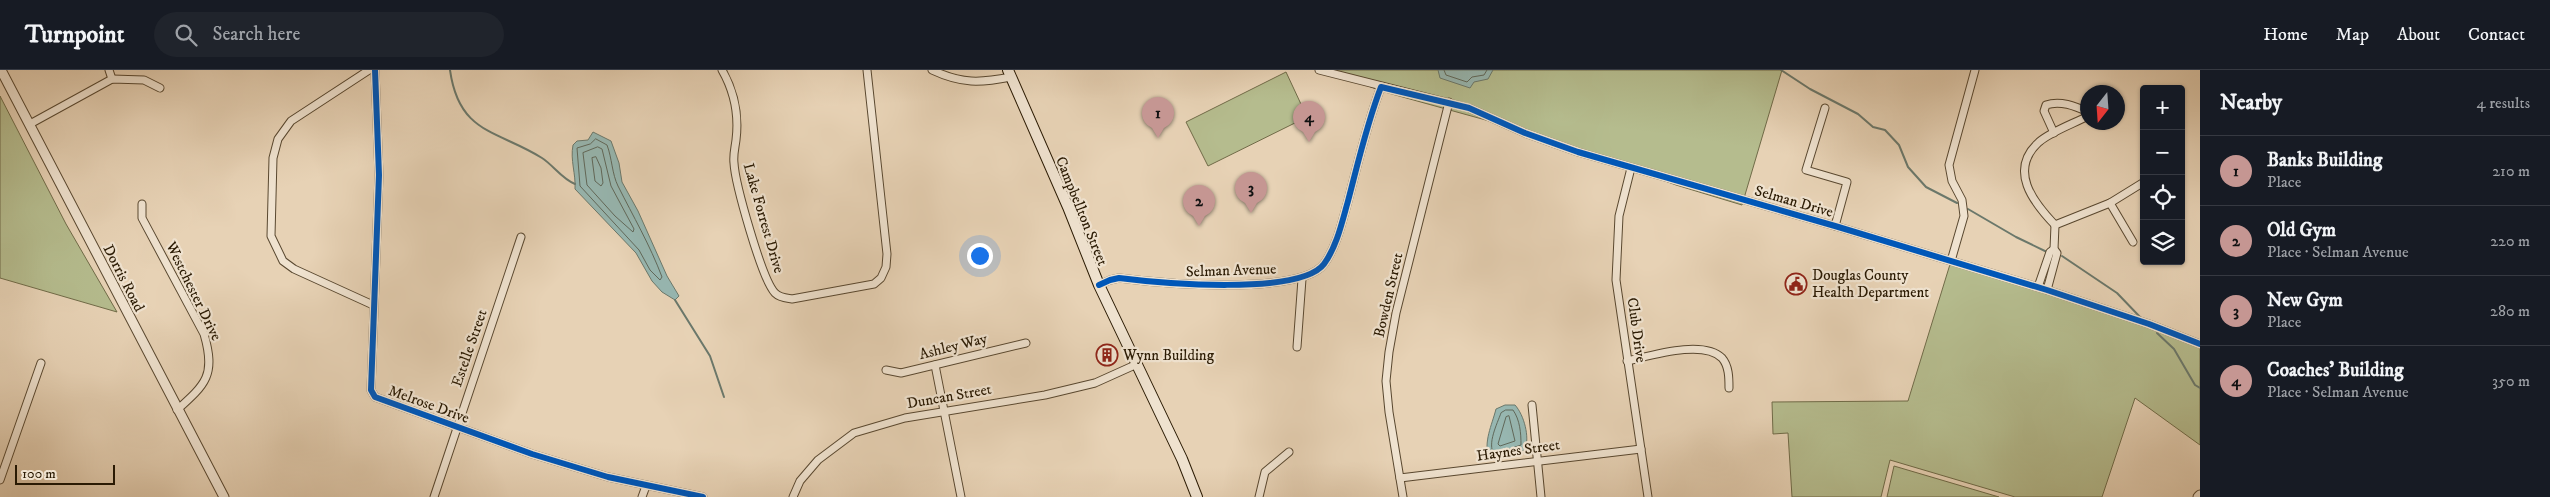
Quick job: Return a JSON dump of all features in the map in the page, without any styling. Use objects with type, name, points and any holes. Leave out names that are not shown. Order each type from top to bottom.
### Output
[{"type":"main road","name":"Campbellton Street","points":[[1009,74],[1068,206],[1099,285],[1182,459],[1196,497]]},
{"type":"street","name":"Dorris Road","points":[[1,70],[224,497]]},
{"type":"street","points":[[109,70],[112,78]]},
{"type":"street","points":[[369,70],[291,121],[278,138],[273,158],[271,236],[283,261],[294,269],[373,305]]},
{"type":"street","name":"Melrose Drive","points":[[375,70],[379,175],[371,390],[375,398],[456,428],[608,477],[703,497]]},
{"type":"street","name":"Lake Forrest Drive","points":[[722,70],[728,81],[735,108],[737,125],[734,164],[752,235],[768,283],[775,294],[782,298],[792,299],[874,284],[881,278],[886,268],[886,245],[867,70]]},
{"type":"street","points":[[932,70],[948,77],[980,83],[1009,74]]},
{"type":"street","name":"Selman Drive","points":[[1320,70],[1469,108],[1550,143],[2047,290],[2149,324],[2200,344]]},
{"type":"street","points":[[1951,261],[1964,216],[1962,200],[1952,181],[1949,165],[1975,70]]},
{"type":"street","points":[[30,124],[112,78],[144,80],[160,88]]},
{"type":"street","name":"Selman Avenue","points":[[1099,285],[1119,278],[1203,285],[1274,283],[1302,279],[1323,266],[1332,251],[1381,87]]},
{"type":"street","name":"Bowden Street","points":[[1403,497],[1389,412],[1386,381],[1389,352],[1396,313],[1449,102]]},
{"type":"street","points":[[2054,133],[2044,111],[2046,105],[2054,102],[2080,110]]},
{"type":"street","points":[[1825,108],[1806,170],[1846,182],[1835,226]]},
{"type":"street","points":[[2047,290],[2057,253],[2054,249],[2054,225],[2029,194],[2025,170],[2028,158],[2039,142],[2080,120]]},
{"type":"street","name":"Club Drive","points":[[1631,168],[1620,216],[1616,250],[1616,280],[1648,497]]},
{"type":"street","points":[[2054,225],[2110,203],[2140,184]]},
{"type":"street","points":[[2110,203],[2134,242]]},
{"type":"street","name":"Westchester Drive","points":[[142,204],[142,218],[204,334],[210,353],[210,367],[201,388],[177,410]]},
{"type":"street","name":"Estelle Street","points":[[434,497],[521,237]]},
{"type":"street","points":[[2038,288],[2050,252],[2054,249]]},
{"type":"street","points":[[1297,347],[1302,279]]},
{"type":"street","name":"Ashley Way","points":[[886,370],[901,373],[1026,343]]},
{"type":"street","points":[[1627,361],[1680,350],[1702,350],[1717,355],[1723,360],[1729,375],[1729,388]]},
{"type":"street","points":[[0,480],[41,363]]},
{"type":"street","points":[[935,365],[961,497]]},
{"type":"street","name":"Duncan Street","points":[[794,497],[800,481],[818,460],[854,433],[905,418],[1045,395],[1095,383],[1136,365]]},
{"type":"street","points":[[1532,405],[1541,497]]},
{"type":"street","name":"Haynes Street","points":[[1400,478],[1641,449]]},
{"type":"street","points":[[1259,497],[1265,472],[1272,464],[1290,452]]},
{"type":"street","points":[[642,497],[646,486]]},
{"type":"green space","points":[[1328,70],[1782,70],[1742,205],[1676,185],[1547,137],[1381,91]]},
{"type":"green space","points":[[1286,72],[1307,117],[1208,166],[1186,122]]},
{"type":"green space","points":[[0,96],[66,224],[117,312],[0,278]]},
{"type":"green space","points":[[1951,261],[2200,344],[2200,445],[2135,398],[2102,497],[2015,497],[1890,460],[1881,497],[1792,497],[1788,433],[1773,434],[1772,402],[1908,401]]},
{"type":"green space","points":[[1894,466],[1999,497],[1887,497]]},
{"type":"water","points":[[1438,70],[1493,70],[1488,79],[1474,82],[1470,88],[1440,78]]},
{"type":"water","points":[[593,132],[611,141],[619,163],[622,182],[638,211],[667,276],[679,296],[675,300],[662,292],[652,281],[636,253],[575,189],[573,145],[577,141],[588,140]]},
{"type":"water","points":[[1505,405],[1515,405],[1521,414],[1527,439],[1525,450],[1505,457],[1489,459],[1487,446],[1490,427],[1496,409]]},
{"type":"waterway","points":[[450,70],[455,91],[462,107],[471,119],[482,128],[542,158],[566,179],[575,184]]},
{"type":"waterway","points":[[1781,70],[1810,89],[1858,114],[1873,127],[1885,130],[1899,145],[1908,167],[1926,187],[1957,203]]},
{"type":"waterway","points":[[1968,209],[2016,237],[2047,252]]},
{"type":"waterway","points":[[2062,256],[2117,293],[2141,318]]},
{"type":"waterway","points":[[675,300],[710,356],[724,397]]},
{"type":"waterway","points":[[2157,333],[2174,349],[2195,385],[2200,388]]},
{"type":"cycle path","points":[[375,70],[379,175],[371,390],[375,397],[532,454],[608,477],[703,497]]},
{"type":"cycle path","points":[[1099,285],[1119,278],[1195,284],[1259,284],[1310,274],[1324,264],[1336,242],[1367,129],[1381,87],[1469,108],[1525,133],[1578,152],[1835,226],[2047,290],[2149,324],[2200,344]]},
{"type":"place","name":"Banks Building","points":[[1158,138]]},
{"type":"place","name":"Coaches' Building","points":[[1309,142]]},
{"type":"place","name":"New Gym","points":[[1251,213]]},
{"type":"place","name":"Old Gym","points":[[1199,226]]},
{"type":"place","name":"Douglas County Health Department","points":[[1796,284]]},
{"type":"place","name":"Wynn Building","points":[[1107,355]]}]
